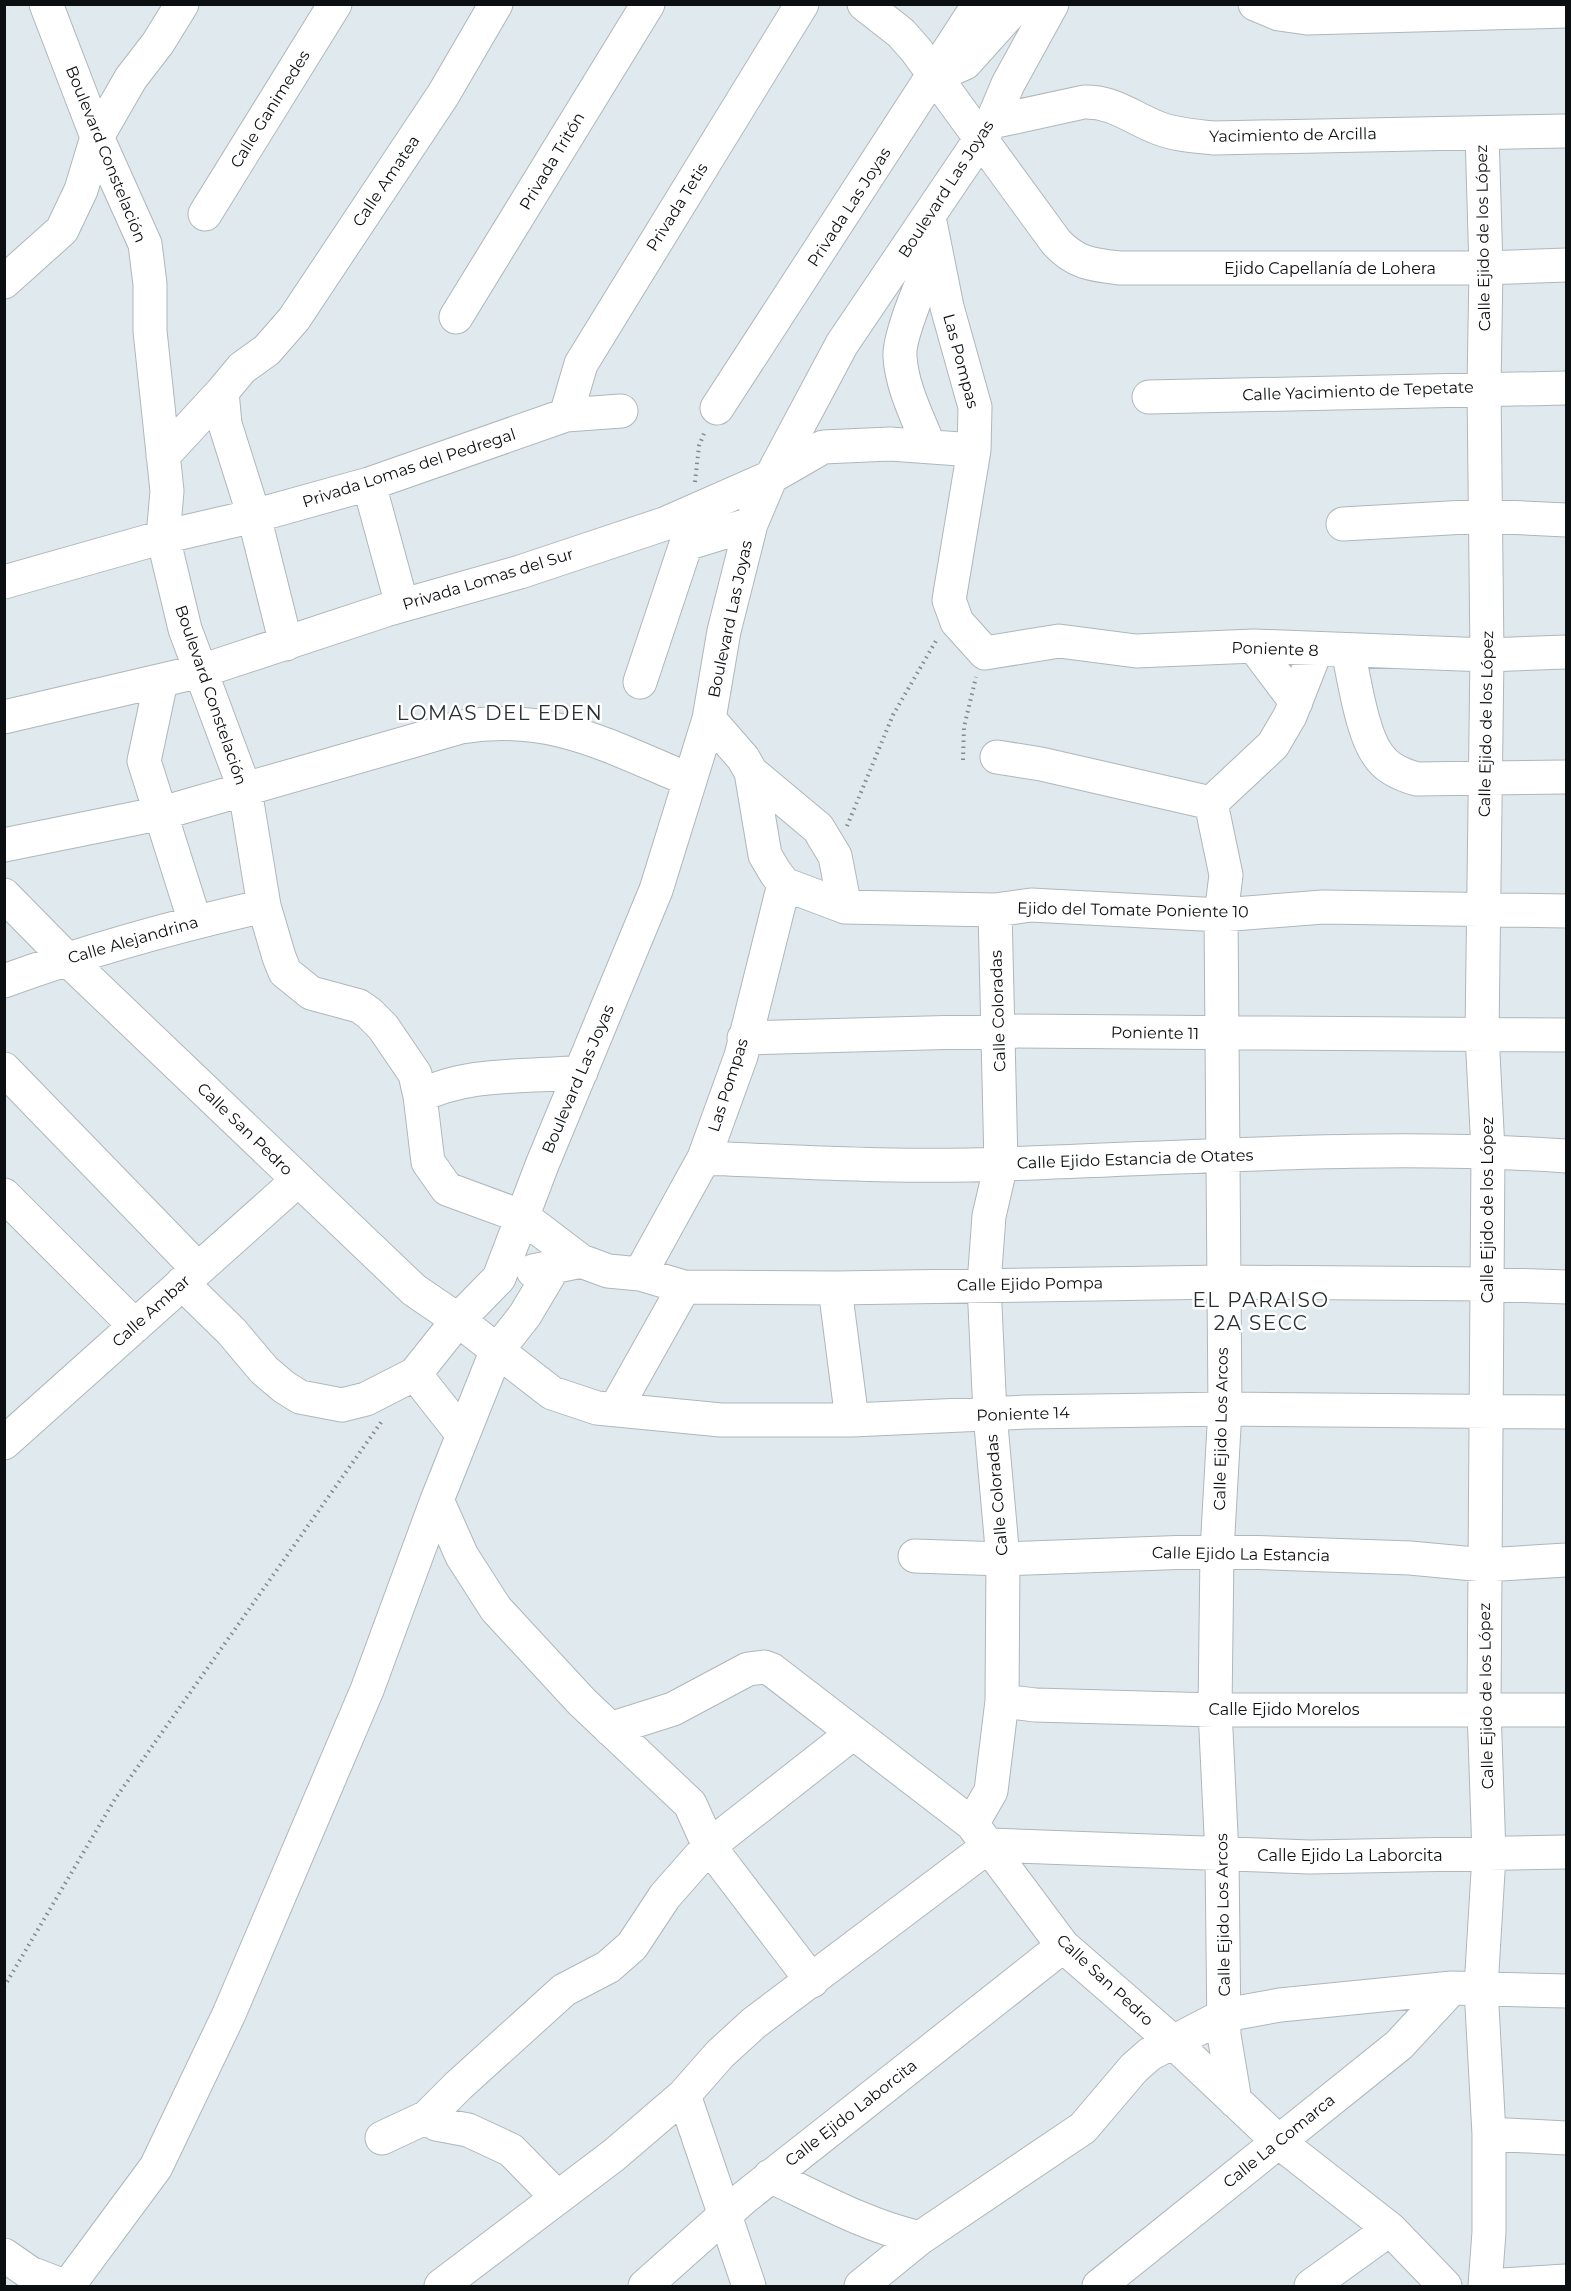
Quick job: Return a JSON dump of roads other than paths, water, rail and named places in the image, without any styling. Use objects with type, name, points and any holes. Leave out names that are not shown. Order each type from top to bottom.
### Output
[{"type":"street","name":"Boulevard Constelación","points":[[46,4],[97,138],[144,243],[150,284],[150,331],[167,491],[163,537],[185,629],[245,790],[264,906],[285,972],[311,993],[359,1006],[382,1027],[415,1074],[428,1162],[447,1188],[523,1217],[567,1264]]},
{"type":"street","points":[[4,282],[62,230],[81,190],[97,138],[131,78],[158,43],[182,4]]},
{"type":"street","name":"Calle Ganimedes","points":[[205,214],[335,4]]},
{"type":"street","name":"Calle Amatea","points":[[164,456],[242,368],[280,338],[443,95],[496,4]]},
{"type":"street","name":"Privada Tritón","points":[[456,317],[648,4]]},
{"type":"street","name":"Privada Tetis","points":[[566,415],[581,364],[802,4]]},
{"type":"street","name":"Ejido Capellanía de Lohera","points":[[864,4],[901,33],[935,76],[986,130],[1003,169],[1068,255],[1093,265],[1120,268],[1486,268],[1566,265]]},
{"type":"street","name":"Privada Las Joyas","points":[[717,408],[935,76],[979,4]]},
{"type":"street","points":[[935,76],[965,63],[1018,4]]},
{"type":"street","name":"Boulevard Las Joyas","points":[[499,1278],[656,890],[709,719],[724,631],[751,524],[771,477],[842,344],[986,130],[1008,84],[1052,4]]},
{"type":"street","points":[[1255,4],[1280,14],[1307,18],[1566,11]]},
{"type":"street","name":"Yacimiento de Arcilla","points":[[986,130],[1084,102],[1099,102],[1113,105],[1158,128],[1214,138],[1566,131]]},
{"type":"street","name":"Calle Ejido de los López","points":[[1482,133],[1486,268],[1484,516],[1487,655],[1482,1035],[1488,1150],[1484,1708],[1489,1855],[1467,1988],[1489,2134],[1489,2232],[1485,2286]]},
{"type":"street","points":[[960,170],[1003,169]]},
{"type":"street","name":"Las Pompas","points":[[929,217],[947,307],[975,407],[974,450],[949,587],[952,612],[963,630],[985,653]]},
{"type":"street","points":[[929,446],[906,388],[899,355],[919,287],[936,251]]},
{"type":"street","name":"Calle Yacimiento de Tepetate","points":[[1149,397],[1566,388]]},
{"type":"street","points":[[222,392],[225,424],[254,516],[286,644]]},
{"type":"street","name":"Privada Lomas del Pedregal","points":[[4,582],[163,537],[254,516],[369,484],[566,415],[621,411]]},
{"type":"street","name":"Privada Lomas del Sur","points":[[4,717],[201,671],[402,605],[520,572],[664,524],[771,477],[823,447],[890,444],[974,450]]},
{"type":"street","points":[[369,484],[402,605]]},
{"type":"street","points":[[640,682],[686,544],[694,510]]},
{"type":"street","points":[[1343,524],[1484,516],[1566,520]]},
{"type":"street","points":[[686,544],[751,524]]},
{"type":"street","name":"Poniente 8","points":[[985,653],[1059,641],[1136,651],[1254,646],[1487,655],[1566,652]]},
{"type":"street","points":[[1254,646],[1296,702]]},
{"type":"street","points":[[997,757],[1041,764],[1211,803],[1273,745],[1296,702],[1332,650]]},
{"type":"street","points":[[1332,650],[1377,755],[1400,774],[1417,779],[1484,780],[1566,777]]},
{"type":"street","points":[[161,681],[144,761],[195,922]]},
{"type":"street","points":[[709,719],[743,758],[751,772],[765,855],[784,884]]},
{"type":"street","points":[[4,845],[162,813],[461,727],[493,722],[534,724],[566,729],[690,780]]},
{"type":"street","points":[[751,772],[818,828],[835,856],[844,907]]},
{"type":"street","name":"Calle Ejido Los Arcos","points":[[1211,803],[1226,875],[1221,915],[1222,1282],[1225,1409],[1217,1551],[1215,1710],[1222,1855],[1224,2035],[1235,2101]]},
{"type":"street","name":"Las Pompas","points":[[640,1274],[704,1158],[741,1056],[784,884]]},
{"type":"street","name":"Ejido del Tomate Poniente 10","points":[[784,884],[844,907],[995,910],[1031,905],[1221,915],[1323,907],[1566,911]]},
{"type":"street","name":"Calle San Pedro","points":[[4,895],[66,958],[414,1290],[458,1320],[496,1352]]},
{"type":"street","name":"Calle Alejandrina","points":[[4,981],[66,958],[195,922],[264,906]]},
{"type":"street","name":"Calle Coloradas","points":[[981,1834],[990,1791],[1002,1701],[1003,1559],[990,1414],[984,1284],[989,1216],[1001,1164],[1000,1031],[995,910]]},
{"type":"street","name":"Poniente 11","points":[[744,1038],[1000,1031],[1566,1035]]},
{"type":"street","points":[[4,1069],[190,1276],[212,1311],[264,1370],[300,1397],[342,1405],[366,1399],[415,1374],[458,1320],[499,1278],[567,1264]]},
{"type":"street","points":[[420,1096],[438,1088],[477,1077],[581,1072]]},
{"type":"street","name":"Calle Ejido Estancia de Otates","points":[[704,1158],[1001,1164],[1223,1155],[1488,1150],[1566,1156]]},
{"type":"street","name":"Calle Ambar","points":[[4,1443],[298,1180]]},
{"type":"street","points":[[4,1195],[135,1326]]},
{"type":"street","points":[[4,2255],[30,2273],[66,2286],[156,2167],[229,2014],[367,1689],[437,1500],[496,1352],[567,1264]]},
{"type":"street","name":"Calle Ejido Pompa","points":[[567,1264],[640,1274],[684,1287],[835,1288],[1222,1282],[1487,1284],[1566,1287]]},
{"type":"street","points":[[616,1408],[684,1287]]},
{"type":"street","points":[[835,1288],[852,1420]]},
{"type":"street","name":"Poniente 14","points":[[496,1352],[552,1393],[597,1408],[616,1408],[721,1420],[852,1420],[990,1414],[1225,1409],[1566,1412]]},
{"type":"street","points":[[415,1374],[463,1436]]},
{"type":"street","points":[[437,1500],[462,1556],[496,1609],[610,1729],[690,1804],[709,1846],[812,1981]]},
{"type":"street","name":"Calle Ejido La Estancia","points":[[915,1556],[1003,1559],[1217,1551],[1410,1558],[1485,1565],[1566,1560]]},
{"type":"street","name":"Calle San Pedro","points":[[610,1729],[673,1709],[748,1669],[764,1667],[771,1670],[981,1834],[1063,1946],[1173,2041],[1279,2142],[1389,2229],[1445,2286]]},
{"type":"street","name":"Calle Ejido Morelos","points":[[1002,1701],[1035,1706],[1215,1710],[1484,1708],[1566,1710]]},
{"type":"street","points":[[382,2138],[427,2117],[564,1990],[608,1967],[632,1946],[665,1896],[709,1846],[854,1733]]},
{"type":"street","points":[[441,2286],[614,2155],[684,2095],[720,2054],[754,2023],[812,1981],[981,1834]]},
{"type":"street","name":"Calle Ejido La Laborcita","points":[[981,1834],[1222,1855],[1310,1857],[1566,1852]]},
{"type":"street","name":"Calle Ejido Laborcita","points":[[645,2286],[770,2176],[1063,1946]]},
{"type":"street","points":[[861,2286],[920,2238],[1083,2128],[1134,2068],[1150,2054],[1225,2015],[1280,2006],[1467,1988],[1566,1991]]},
{"type":"street","name":"Calle La Comarca","points":[[1099,2286],[1467,1988]]},
{"type":"street","points":[[684,2095],[749,2286]]},
{"type":"street","points":[[427,2117],[436,2124],[468,2130],[511,2150],[557,2198]]},
{"type":"street","points":[[1489,2134],[1566,2138]]},
{"type":"street","points":[[770,2176],[858,2218],[896,2233],[920,2238]]},
{"type":"street","points":[[1311,2286],[1389,2229]]},
{"type":"street","points":[[1485,2286],[1566,2282]]},
{"type":"district","name":"LOMAS DEL EDEN","points":[[500,713]]},
{"type":"district","name":"EL PARAISO 2A SECC","points":[[1261,1312]]}]
